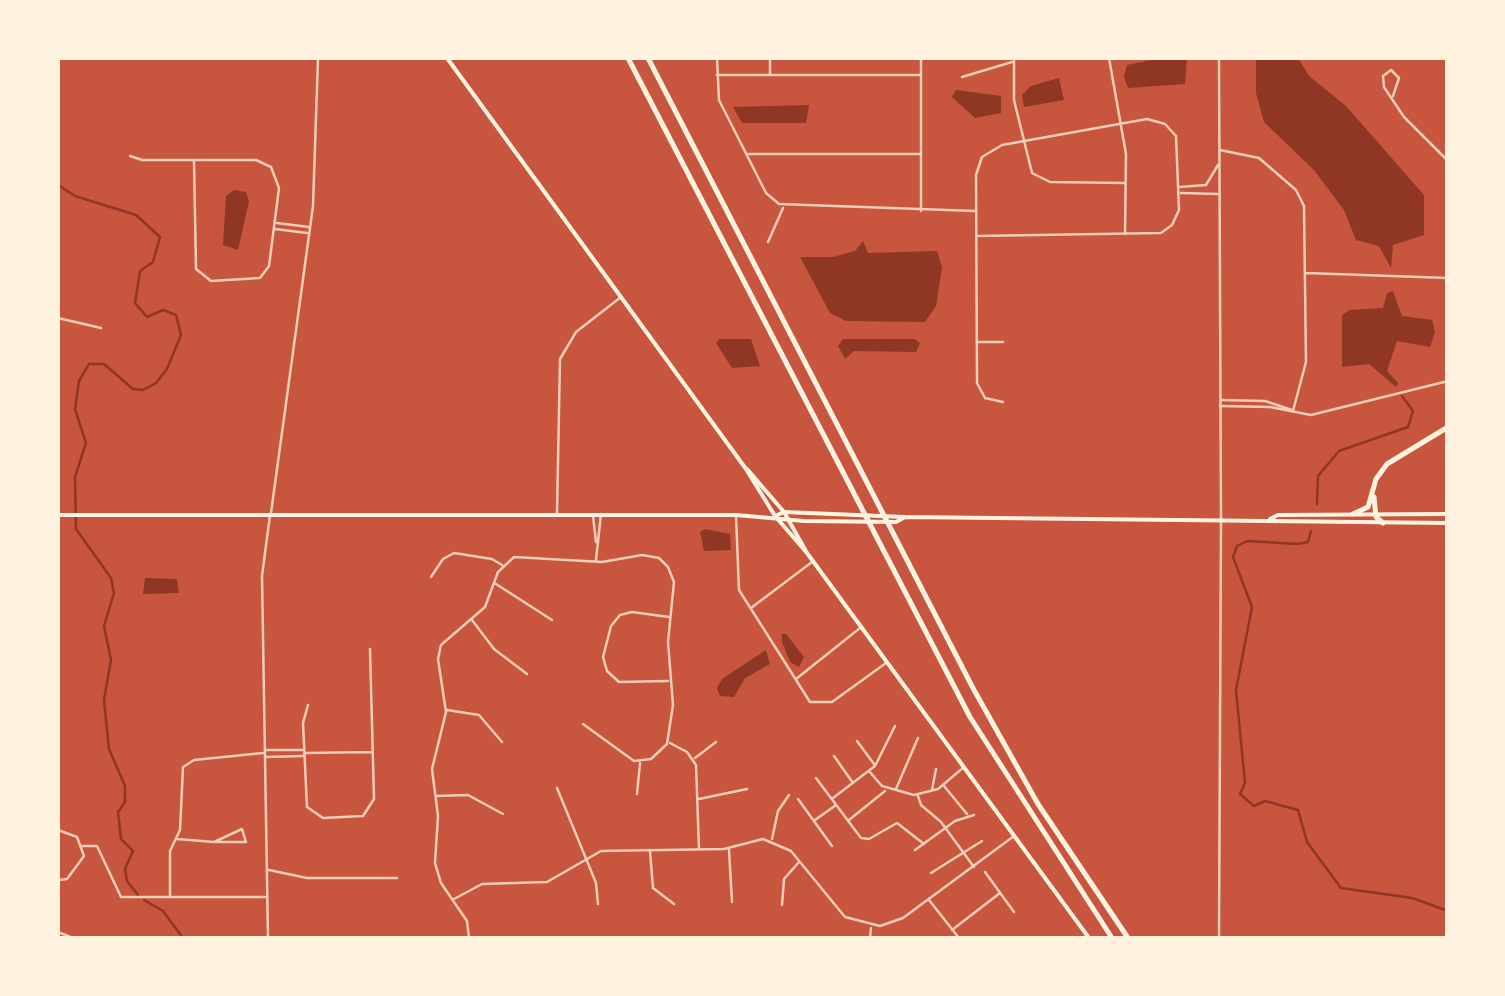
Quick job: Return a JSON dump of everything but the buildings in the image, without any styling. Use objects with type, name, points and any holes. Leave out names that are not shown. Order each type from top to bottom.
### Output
[{"type":"highway","points":[[628,58],[878,543],[999,768],[1112,938]]},
{"type":"highway","points":[[648,58],[896,542],[1038,804],[1128,938]]},
{"type":"highway","points":[[1353,514],[1367,509],[1386,464],[1448,427]]},
{"type":"highway","points":[[1374,489],[1375,514],[1383,523]]},
{"type":"main road","points":[[447,58],[746,469],[775,516],[814,561],[1089,938]]},
{"type":"main road","points":[[746,469],[784,512],[807,553]]},
{"type":"main road","points":[[775,516],[784,512],[905,517],[1270,519],[1278,515],[1448,514]]},
{"type":"main road","points":[[61,515],[736,515],[775,516],[790,521],[896,522],[905,517]]},
{"type":"main road","points":[[1270,519],[1278,523],[1448,522]]},
{"type":"street","points":[[268,938],[262,576],[310,234],[318,58]]},
{"type":"street","points":[[718,58],[719,100],[766,193],[784,207],[976,211]]},
{"type":"street","points":[[770,58],[770,75]]},
{"type":"street","points":[[921,58],[921,211]]},
{"type":"street","points":[[1108,58],[1121,124],[1126,236]]},
{"type":"street","points":[[1219,58],[1219,938]]},
{"type":"street","points":[[962,76],[1014,60],[1014,96],[1022,142],[1028,167],[1042,180],[1126,183]]},
{"type":"street","points":[[1393,96],[1399,78],[1390,70],[1382,82],[1404,118],[1448,160]]},
{"type":"street","points":[[717,75],[921,75]]},
{"type":"street","points":[[976,236],[1155,235],[1170,228],[1178,215],[1179,193],[1178,144],[1171,129],[1151,119],[995,147],[982,157],[976,172],[976,211],[976,236],[976,342],[978,388],[987,399],[1003,402]]},
{"type":"street","points":[[1219,150],[1254,156],[1298,192],[1306,215],[1305,366],[1293,410]]},
{"type":"street","points":[[748,154],[921,154]]},
{"type":"street","points":[[130,156],[265,163],[278,183],[274,229],[266,273],[252,281],[208,280],[195,266],[194,160]]},
{"type":"street","points":[[1179,186],[1206,185],[1219,163]]},
{"type":"street","points":[[1179,193],[1218,194]]},
{"type":"street","points":[[768,242],[784,207]]},
{"type":"street","points":[[274,222],[310,227]]},
{"type":"street","points":[[274,229],[310,234]]},
{"type":"street","points":[[1306,272],[1448,278]]},
{"type":"street","points":[[557,514],[560,359],[576,332],[622,296]]},
{"type":"street","points":[[58,318],[101,328]]},
{"type":"street","points":[[976,342],[1003,342]]},
{"type":"street","points":[[1220,406],[1317,414],[1448,380]]},
{"type":"street","points":[[1220,400],[1266,400],[1293,410]]},
{"type":"street","points":[[593,514],[596,562]]},
{"type":"street","points":[[596,550],[601,514]]},
{"type":"street","points":[[736,515],[737,581],[810,702],[823,705],[887,662]]},
{"type":"street","points":[[432,577],[443,558],[454,553],[492,558],[503,566]]},
{"type":"street","points":[[469,938],[467,921],[435,863],[432,765],[446,710],[439,651],[446,638],[485,607],[503,566],[522,555],[596,562],[642,555],[662,561],[674,580],[668,742],[656,756],[640,761],[625,758],[583,724]]},
{"type":"street","points":[[751,608],[814,561]]},
{"type":"street","points":[[494,584],[552,620]]},
{"type":"street","points":[[670,617],[632,612],[620,615],[610,628],[604,659],[608,673],[623,683],[671,681]]},
{"type":"street","points":[[471,619],[500,654],[527,674]]},
{"type":"street","points":[[794,680],[861,627]]},
{"type":"street","points":[[308,706],[304,753],[306,804],[315,816],[359,817],[371,809],[374,752],[370,649]]},
{"type":"street","points":[[446,710],[475,713],[502,742]]},
{"type":"street","points":[[832,799],[875,766],[895,726]]},
{"type":"street","points":[[895,791],[918,738]]},
{"type":"street","points":[[857,741],[875,766]]},
{"type":"street","points":[[668,742],[694,759]]},
{"type":"street","points":[[694,759],[716,742]]},
{"type":"street","points":[[170,897],[170,849],[180,830],[180,773],[194,760],[264,753],[374,752]]},
{"type":"street","points":[[834,756],[854,783]]},
{"type":"street","points":[[694,759],[698,849]]},
{"type":"street","points":[[637,794],[640,761]]},
{"type":"street","points":[[869,771],[886,788],[918,795],[933,791],[964,768]]},
{"type":"street","points":[[933,791],[930,781],[936,769]]},
{"type":"street","points":[[816,778],[864,839],[897,823],[924,844]]},
{"type":"street","points":[[943,785],[968,817]]},
{"type":"street","points":[[557,788],[597,885],[598,904]]},
{"type":"street","points":[[848,821],[882,796],[886,788]]},
{"type":"street","points":[[698,799],[747,789]]},
{"type":"street","points":[[435,796],[461,793],[491,804],[503,814]]},
{"type":"street","points":[[771,840],[777,812],[789,795]]},
{"type":"street","points":[[918,795],[920,805],[946,828],[974,867]]},
{"type":"street","points":[[798,799],[832,846]]},
{"type":"street","points":[[814,821],[836,805]]},
{"type":"street","points":[[916,850],[946,828],[974,815]]},
{"type":"street","points":[[176,838],[214,842],[246,842],[242,828],[214,842]]},
{"type":"street","points":[[58,830],[74,835],[83,862],[68,879],[58,880]]},
{"type":"street","points":[[453,900],[478,884],[548,882],[583,858],[611,850],[730,848],[752,840],[771,840],[800,862],[840,913],[871,926],[894,923],[1014,836]]},
{"type":"street","points":[[931,873],[962,850],[982,841]]},
{"type":"street","points":[[80,846],[97,846],[114,874],[120,896],[267,896]]},
{"type":"street","points":[[730,848],[732,902]]},
{"type":"street","points":[[650,849],[652,884],[661,898],[674,904]]},
{"type":"street","points":[[782,905],[784,879],[800,862]]},
{"type":"street","points":[[266,870],[307,878],[397,878]]},
{"type":"street","points":[[985,872],[1014,912]]},
{"type":"street","points":[[952,930],[1000,893]]},
{"type":"street","points":[[929,899],[959,938]]},
{"type":"street","points":[[870,938],[871,926]]},
{"type":"street","points":[[58,932],[72,938]]},
{"type":"street","points":[[348,938],[388,938]]},
{"type":"shaded area","points":[[1161,58],[1187,58],[1185,84],[1128,88],[1124,77],[1127,65]]},
{"type":"shaded area","points":[[1256,58],[1298,58],[1309,76],[1346,106],[1424,195],[1424,235],[1393,245],[1391,268],[1379,246],[1356,240],[1344,210],[1314,170],[1264,122],[1256,93]]},
{"type":"shaded area","points":[[1059,78],[1064,100],[1024,107],[1022,95],[1031,86]]},
{"type":"shaded area","points":[[956,90],[1001,96],[1001,113],[975,118],[952,97]]},
{"type":"shaded area","points":[[809,105],[806,123],[742,123],[733,107]]},
{"type":"shaded area","points":[[234,190],[246,192],[249,201],[238,250],[223,245],[226,196]]},
{"type":"shaded area","points":[[863,241],[868,253],[937,251],[942,267],[936,306],[925,322],[846,321],[830,313],[800,257],[833,257],[855,251]]},
{"type":"shaded area","points":[[1393,291],[1402,316],[1432,320],[1435,332],[1430,347],[1397,341],[1387,371],[1398,383],[1396,387],[1369,364],[1342,367],[1342,315],[1350,310],[1383,308],[1387,293]]},
{"type":"shaded area","points":[[719,339],[751,339],[760,366],[732,368],[716,343]]},
{"type":"shaded area","points":[[843,339],[915,339],[920,343],[916,352],[854,351],[845,359],[838,346]]},
{"type":"shaded area","points":[[705,529],[730,534],[731,550],[704,551],[700,532]]},
{"type":"shaded area","points":[[145,578],[177,579],[179,593],[143,594]]},
{"type":"shaded area","points":[[782,634],[804,657],[799,667],[790,662],[782,642]]},
{"type":"shaded area","points":[[766,650],[770,664],[745,678],[734,697],[720,696],[717,688],[722,679]]},
{"type":"waterway","points":[[58,185],[75,196],[136,215],[160,237],[153,262],[140,271],[135,303],[147,317],[163,310],[176,315],[181,335],[167,369],[156,383],[143,390],[133,389],[104,364],[89,364],[79,381],[75,409],[86,443],[75,477],[76,529],[111,578],[114,593],[104,626],[111,660],[104,700],[109,749],[125,786],[125,802],[118,812],[121,839],[133,851],[125,869],[127,881],[138,895]]},
{"type":"waterway","points":[[1317,504],[1318,476],[1339,451],[1408,427],[1413,411],[1402,396]]},
{"type":"waterway","points":[[1311,531],[1308,542],[1298,544],[1247,541],[1237,546],[1233,557],[1252,607],[1236,690],[1245,783],[1240,794],[1254,806],[1265,801],[1298,810],[1307,842],[1341,888],[1412,898],[1448,911]]},
{"type":"waterway","points":[[144,900],[163,911],[183,938]]}]
